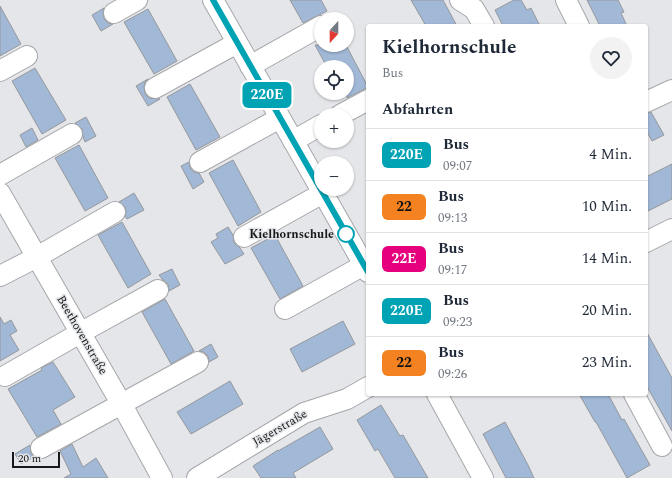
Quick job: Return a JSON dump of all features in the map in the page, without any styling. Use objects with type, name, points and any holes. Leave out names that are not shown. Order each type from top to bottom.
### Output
[{"type":"street","points":[[114,13],[137,0]]},
{"type":"street","points":[[213,0],[314,177]]},
{"type":"street","points":[[460,0],[474,9],[483,24]]},
{"type":"street","points":[[566,0],[578,24]]},
{"type":"street","points":[[250,66],[314,30]]},
{"type":"street","points":[[156,88],[237,43]]},
{"type":"street","points":[[0,71],[27,56]]},
{"type":"street","points":[[648,101],[670,95]]},
{"type":"street","points":[[353,108],[366,101]]},
{"type":"street","points":[[200,162],[280,118]]},
{"type":"street","points":[[293,141],[314,129]]},
{"type":"street","points":[[0,175],[72,134]]},
{"type":"street","name":"Beethovenstraße","points":[[0,193],[122,404],[162,478]]},
{"type":"street","points":[[244,238],[318,196]]},
{"type":"street","points":[[285,309],[366,268],[325,196]]},
{"type":"street","points":[[0,276],[37,257],[114,212]]},
{"type":"street","points":[[648,241],[672,229]]},
{"type":"street","points":[[5,376],[158,290]]},
{"type":"street","points":[[41,448],[198,362]]},
{"type":"street","name":"Jägerstraße","points":[[197,478],[304,413],[347,399],[366,388]]},
{"type":"street","points":[[438,396],[483,478]]},
{"type":"street","points":[[635,396],[662,446]]},
{"type":"building","points":[[290,0],[321,0],[327,11],[314,12],[314,18],[303,23]]},
{"type":"building","points":[[411,0],[443,0],[456,24],[425,24]]},
{"type":"building","points":[[514,0],[521,0],[527,10],[531,8],[539,24],[502,24],[495,10]]},
{"type":"building","points":[[587,0],[618,0],[624,12],[621,13],[626,24],[599,24]]},
{"type":"building","points":[[0,6],[21,44],[0,56]]},
{"type":"building","points":[[104,8],[104,19],[108,23],[113,24],[101,31],[92,15]]},
{"type":"building","points":[[148,9],[177,61],[154,74],[124,22]]},
{"type":"building","points":[[319,52],[350,52],[354,60],[323,60]]},
{"type":"building","points":[[354,60],[366,83],[366,88],[354,94]]},
{"type":"building","points":[[35,68],[66,120],[42,134],[12,81]]},
{"type":"building","points":[[148,79],[145,82],[144,87],[145,94],[149,98],[160,99],[148,106],[136,86]]},
{"type":"building","points":[[190,84],[220,137],[196,150],[167,97]]},
{"type":"building","points":[[651,112],[664,135],[652,141],[648,134],[648,113]]},
{"type":"building","points":[[86,117],[96,136],[85,142],[82,129],[75,123]]},
{"type":"building","points":[[32,128],[38,140],[26,147],[20,135]]},
{"type":"building","points":[[79,145],[108,198],[85,211],[55,158]]},
{"type":"building","points":[[233,160],[261,212],[238,226],[209,173]]},
{"type":"building","points":[[189,162],[190,168],[194,172],[199,173],[204,182],[193,189],[181,166]]},
{"type":"building","points":[[672,164],[672,199],[648,211],[648,176]]},
{"type":"building","points":[[134,193],[144,210],[127,219],[125,216],[125,207],[119,202]]},
{"type":"building","points":[[122,222],[151,274],[128,288],[98,235]]},
{"type":"building","points":[[228,227],[233,235],[234,243],[244,254],[225,264],[211,242],[218,238],[216,234]]},
{"type":"building","points":[[275,235],[303,286],[280,299],[251,248]]},
{"type":"building","points":[[172,269],[180,285],[169,291],[168,284],[159,275]]},
{"type":"building","points":[[165,299],[194,351],[171,364],[142,312]]},
{"type":"building","points":[[0,317],[4,324],[11,320],[17,331],[10,335],[19,350],[0,361]]},
{"type":"building","points":[[343,321],[355,344],[302,372],[290,349]]},
{"type":"building","points":[[648,335],[672,378],[672,431],[648,389]]},
{"type":"building","points":[[211,344],[218,357],[209,362],[208,356],[204,352],[199,351]]},
{"type":"building","points":[[53,362],[75,397],[53,410],[61,424],[37,437],[8,389],[42,370],[41,368]]},
{"type":"building","points":[[230,381],[243,404],[191,434],[177,412]]},
{"type":"building","points":[[580,396],[609,396],[650,465],[627,478]]},
{"type":"building","points":[[381,405],[400,436],[403,435],[428,478],[395,478],[378,449],[375,451],[357,420]]},
{"type":"building","points":[[505,422],[534,478],[506,478],[483,434]]},
{"type":"building","points":[[320,427],[333,449],[293,473],[296,478],[261,478],[253,466],[278,450]]},
{"type":"building","points":[[72,444],[83,467],[96,458],[108,478],[64,478],[71,474],[60,451]]},
{"type":"building","points":[[30,445],[31,453],[34,457],[21,464],[15,454]]},
{"type":"bus line","name":"220E","points":[[213,0],[366,268]]},
{"type":"place","name":"Kielhornschule","points":[[346,234]]}]
